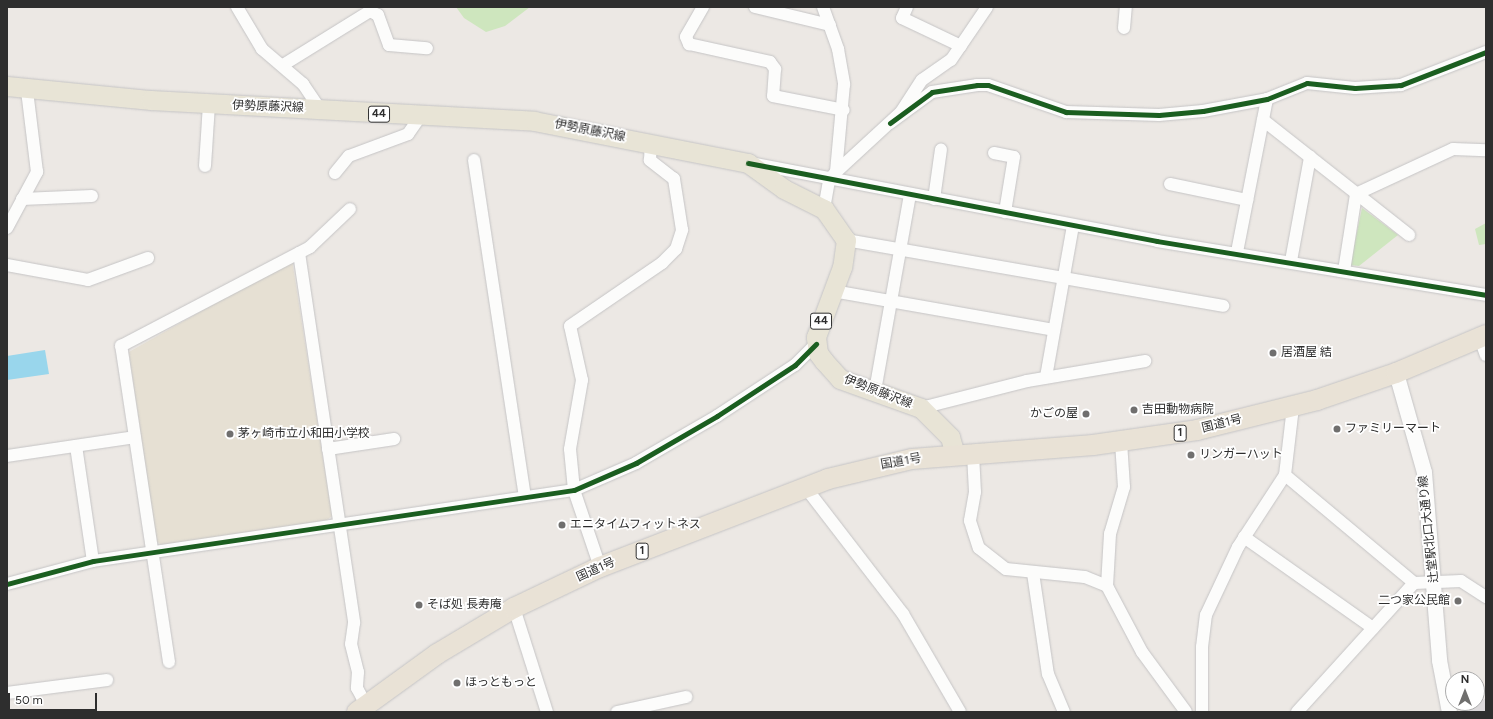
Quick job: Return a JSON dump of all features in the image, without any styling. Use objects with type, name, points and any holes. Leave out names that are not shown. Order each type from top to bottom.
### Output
[{"type":"highway","name":"国道1号","points":[[364,710],[437,654],[514,608],[600,567],[806,488],[868,468],[964,454],[1121,442],[1197,430],[1293,407],[1484,343]]},
{"type":"main road","name":"伊勢原藤沢線","points":[[7,86],[27,90],[209,104],[534,121],[748,163],[784,189],[824,209],[846,240]]},
{"type":"main road","name":"44","points":[[816,344],[845,254],[846,240]]},
{"type":"main road","name":"伊勢原藤沢線","points":[[816,344],[824,361],[840,379],[921,408],[950,437],[964,454]]},
{"type":"street","points":[[237,7],[262,49],[283,65],[320,109]]},
{"type":"street","points":[[703,7],[686,37],[689,44],[770,62],[775,70],[773,96],[844,110]]},
{"type":"street","points":[[823,7],[842,66],[844,110],[833,176],[824,209]]},
{"type":"street","points":[[907,7],[902,18],[961,46]]},
{"type":"street","points":[[833,176],[901,112],[922,80],[951,60],[987,7]]},
{"type":"street","points":[[1124,28],[1126,7]]},
{"type":"street","points":[[760,8],[830,25]]},
{"type":"street","points":[[283,65],[370,11],[378,15],[389,45],[427,48]]},
{"type":"street","points":[[890,123],[932,92],[977,85],[988,85],[1066,112],[1159,116],[1203,112],[1267,99],[1307,83],[1355,88],[1401,85],[1486,52]]},
{"type":"street","points":[[7,228],[22,200],[35,181],[37,167],[27,90]]},
{"type":"street","points":[[1237,252],[1267,99]]},
{"type":"street","points":[[205,166],[209,104]]},
{"type":"street","points":[[335,173],[349,156],[408,134],[422,114]]},
{"type":"street","points":[[1263,120],[1409,235]]},
{"type":"street","points":[[600,567],[574,490],[570,449],[582,380],[570,326],[662,264],[680,238],[674,180],[650,160],[651,143]]},
{"type":"street","points":[[934,199],[942,149]]},
{"type":"street","points":[[1356,194],[1453,149],[1486,150]]},
{"type":"street","points":[[994,153],[1014,157],[1006,212]]},
{"type":"street","points":[[1291,261],[1310,157]]},
{"type":"street","points":[[474,160],[525,496]]},
{"type":"street","points":[[748,163],[833,176],[934,199],[1074,225],[1486,295]]},
{"type":"street","points":[[1170,184],[1247,200]]},
{"type":"street","points":[[875,392],[910,194]]},
{"type":"street","points":[[1344,271],[1356,194]]},
{"type":"street","points":[[22,200],[92,196]]},
{"type":"street","points":[[169,662],[121,346],[299,253],[320,240],[350,209]]},
{"type":"street","points":[[1046,377],[1074,225]]},
{"type":"street","points":[[846,240],[1223,306]]},
{"type":"street","points":[[299,253],[354,623],[351,644],[358,672],[357,688],[364,710]]},
{"type":"street","points":[[7,265],[88,280],[148,258]]},
{"type":"street","points":[[833,291],[1054,330]]},
{"type":"street","points":[[7,584],[93,560],[574,490],[636,463],[717,416],[795,365],[816,344]]},
{"type":"street","points":[[921,408],[1046,377],[1145,361]]},
{"type":"street","name":"辻堂駅北口大通り線","points":[[1396,373],[1424,472],[1435,582],[1439,660],[1449,712]]},
{"type":"street","points":[[1202,712],[1202,647],[1206,615],[1244,537],[1278,490],[1285,475],[1293,407]]},
{"type":"street","points":[[7,456],[135,437]]},
{"type":"street","points":[[328,449],[394,439]]},
{"type":"street","points":[[1107,586],[1110,534],[1124,487],[1121,442]]},
{"type":"street","points":[[76,446],[93,560]]},
{"type":"street","points":[[964,454],[975,492],[970,521],[979,548],[1006,569],[1096,579],[1107,586],[1142,652],[1186,712]]},
{"type":"street","points":[[1285,475],[1414,583],[1461,581],[1486,597]]},
{"type":"street","points":[[806,488],[902,614],[960,712]]},
{"type":"street","points":[[1244,537],[1373,628]]},
{"type":"street","points":[[1033,573],[1048,674],[1064,712]]},
{"type":"street","points":[[1297,712],[1414,583]]},
{"type":"street","points":[[514,608],[547,712]]},
{"type":"street","points":[[7,694],[107,680]]},
{"type":"street","points":[[617,712],[686,697]]},
{"type":"shaded area","name":"茅ヶ崎市立小和田小学校","points":[[292,260],[332,516],[327,520],[162,545],[156,541],[129,352]]},
{"type":"shaded area","points":[[1485,699],[1486,712],[1468,712],[1485,711]]},
{"type":"green space","points":[[456,7],[530,7],[505,26],[486,32],[464,18]]},
{"type":"green space","points":[[1362,208],[1398,235],[1359,266],[1350,265]]},
{"type":"green space","points":[[1486,223],[1486,244],[1479,245],[1475,229]]},
{"type":"water","points":[[45,350],[49,374],[7,380],[7,356]]},
{"type":"cycle path","points":[[890,123],[932,92],[977,85],[988,85],[1066,112],[1159,115],[1203,111],[1267,99],[1307,83],[1355,88],[1401,85],[1486,52]]},
{"type":"cycle path","points":[[748,163],[1157,241],[1486,295]]},
{"type":"cycle path","points":[[7,584],[93,561],[574,490],[636,463],[717,416],[795,365],[816,344]]},
{"type":"place","name":"居酒屋 結","points":[[1273,353]]},
{"type":"place","name":"吉田動物病院","points":[[1134,410]]},
{"type":"place","name":"かごの屋","points":[[1086,414]]},
{"type":"place","name":"ファミリーマート","points":[[1337,429]]},
{"type":"place","name":"茅ヶ崎市立小和田小学校","points":[[230,434]]},
{"type":"place","name":"リンガーハット","points":[[1191,455]]},
{"type":"place","name":"エニタイムフィットネス","points":[[562,525]]},
{"type":"place","name":"二つ家公民館","points":[[1458,601]]},
{"type":"place","name":"そば処 長寿庵","points":[[419,605]]},
{"type":"place","name":"ほっともっと","points":[[457,683]]}]
